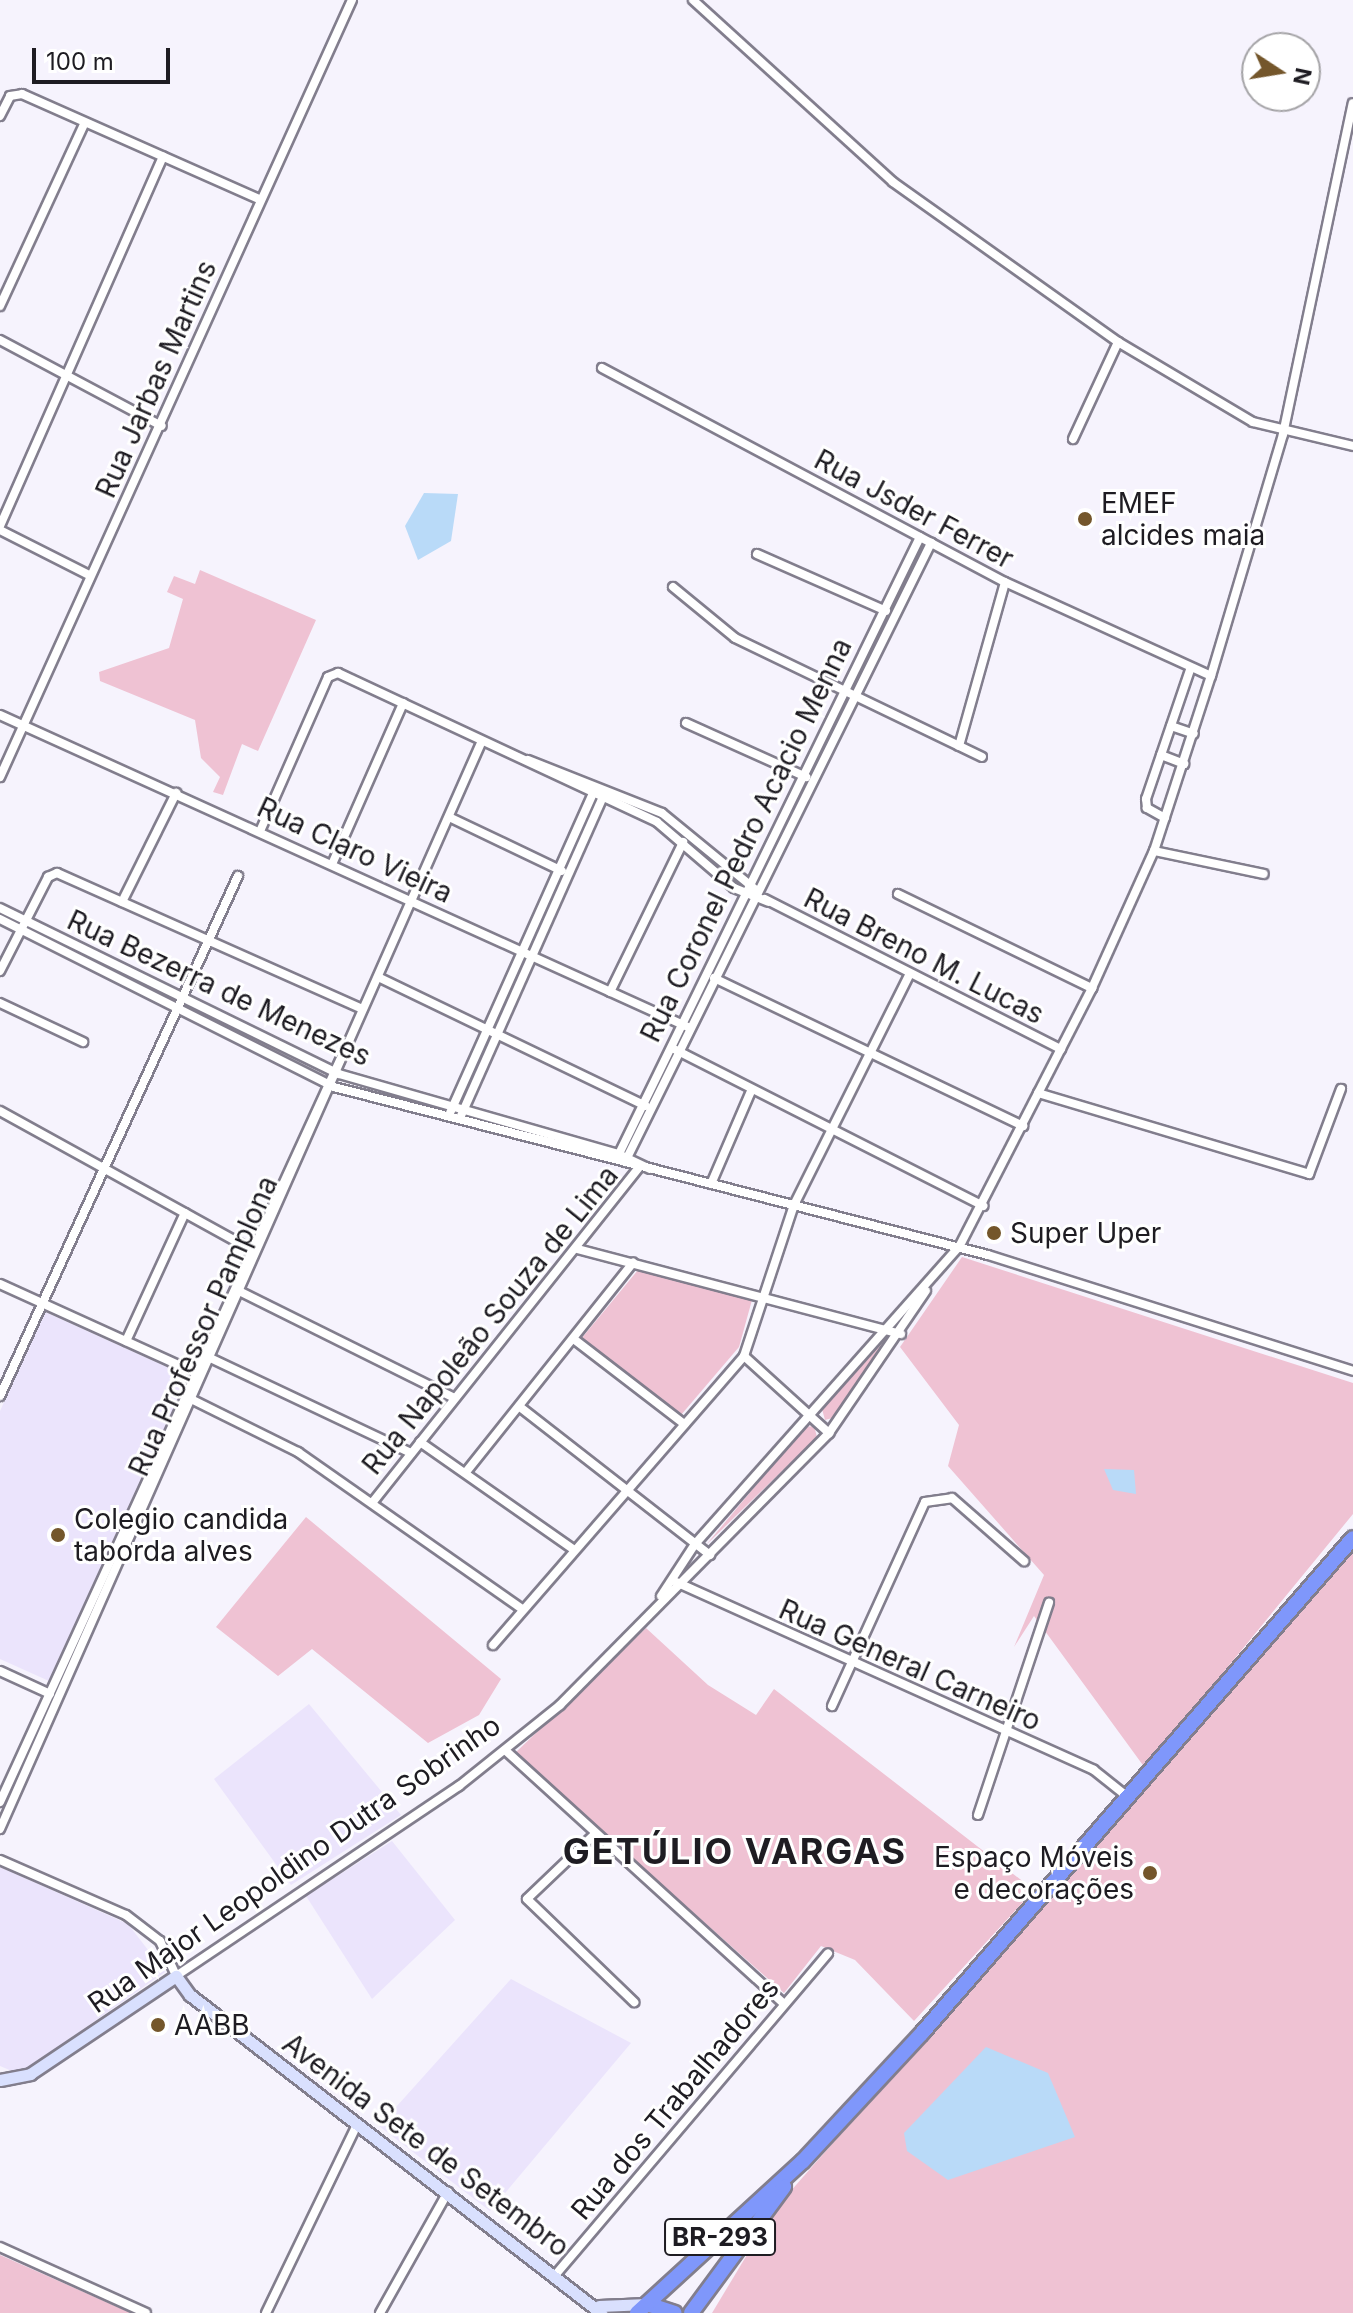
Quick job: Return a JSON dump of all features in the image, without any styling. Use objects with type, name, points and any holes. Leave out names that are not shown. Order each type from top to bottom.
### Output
[{"type":"highway","name":"BR-293","points":[[691,2313],[803,2161],[1129,1798],[1353,1538]]},
{"type":"highway","name":"BR-293","points":[[642,2308],[803,2161]]},
{"type":"highway","points":[[642,2308],[675,2313]]},
{"type":"street","name":"Rua Jarbas Martins","points":[[0,777],[89,575],[162,426],[352,0]]},
{"type":"street","points":[[693,0],[893,182],[1118,342],[1283,434],[1353,446]]},
{"type":"street","points":[[0,116],[15,93],[261,200]]},
{"type":"street","name":"Rua Major Leopoldino Dutra Sobrinho","points":[[661,1596],[668,1578],[695,1544],[927,1287],[959,1247],[984,1206],[1092,988],[1154,851],[1184,764],[1283,434],[1353,103]]},
{"type":"street","points":[[0,306],[84,124]]},
{"type":"street","points":[[89,575],[0,528],[62,374],[163,156]]},
{"type":"street","points":[[0,340],[162,426]]},
{"type":"street","points":[[1073,439],[1118,342]]},
{"type":"street","name":"Rua Jsder Ferrer","points":[[602,368],[1005,582],[1211,676]]},
{"type":"street","name":"Rua Coronel Pedro Acacio Menna","points":[[756,889],[803,776],[920,537]]},
{"type":"street","name":"Rua Coronel Pedro Acacio Menna","points":[[621,1160],[756,889],[784,843],[931,543]]},
{"type":"street","points":[[757,554],[894,615]]},
{"type":"street","points":[[959,746],[1005,582]]},
{"type":"street","points":[[673,587],[735,638],[982,757]]},
{"type":"street","points":[[864,650],[874,654]]},
{"type":"street","points":[[1165,818],[1146,804],[1191,667]]},
{"type":"street","points":[[261,829],[328,677],[338,673],[597,797],[657,822],[719,878],[751,899]]},
{"type":"street","points":[[333,862],[403,703]]},
{"type":"street","name":"Rua Claro Vieira","points":[[0,715],[261,829],[410,901],[686,1026]]},
{"type":"street","points":[[686,723],[814,781]]},
{"type":"street","points":[[1171,726],[1194,734]]},
{"type":"street","points":[[825,733],[834,737]]},
{"type":"street","name":"Rua Professor Pamplona","points":[[0,1829],[221,1324],[312,1136],[362,1009],[482,741]]},
{"type":"street","points":[[1161,755],[1184,764]]},
{"type":"street","name":"Rua Breno M. Lucas","points":[[523,759],[662,813],[768,902]]},
{"type":"street","points":[[530,955],[544,908],[560,870],[576,833],[602,788]]},
{"type":"street","points":[[122,902],[176,793]]},
{"type":"street","points":[[458,1122],[530,955],[554,913],[586,837],[597,797]]},
{"type":"street","points":[[449,817],[570,874]]},
{"type":"street","points":[[576,833],[586,837]]},
{"type":"street","points":[[610,992],[688,835]]},
{"type":"street","points":[[775,839],[784,843]]},
{"type":"street","points":[[1154,851],[1264,874]]},
{"type":"street","points":[[719,878],[726,869]]},
{"type":"street","points":[[0,971],[25,919],[57,873],[205,944],[362,1009]]},
{"type":"street","points":[[0,1396],[238,876]]},
{"type":"street","points":[[898,894],[1092,988]]},
{"type":"street","name":"Rua Breno M. Lucas","points":[[751,899],[768,902],[1061,1049]]},
{"type":"street","name":"Rua Bezerra de Menezes","points":[[0,908],[335,1072],[540,1133],[651,1170],[959,1247],[1353,1371]]},
{"type":"street","points":[[544,908],[554,913]]},
{"type":"street","name":"Rua Bezerra de Menezes","points":[[0,919],[330,1085],[538,1144],[621,1160]]},
{"type":"street","points":[[100,970],[105,960]]},
{"type":"street","points":[[493,1645],[744,1356],[794,1205],[910,973]]},
{"type":"street","points":[[378,977],[646,1106]]},
{"type":"street","points":[[712,977],[1023,1126]]},
{"type":"street","points":[[0,1003],[83,1042]]},
{"type":"street","points":[[448,1119],[494,1034]]},
{"type":"street","points":[[674,1049],[984,1206]]},
{"type":"street","points":[[285,1063],[291,1052]]},
{"type":"street","name":"Rua Professor Pamplona","points":[[255,1251],[303,1131],[330,1085]]},
{"type":"street","points":[[375,1098],[379,1087]]},
{"type":"street","points":[[711,1184],[752,1089]]},
{"type":"street","points":[[1038,1093],[1299,1172],[1314,1171],[1341,1089]]},
{"type":"street","points":[[0,1111],[255,1251]]},
{"type":"street","points":[[303,1131],[312,1136]]},
{"type":"street","points":[[538,1144],[540,1133]]},
{"type":"street","name":"Rua Napoleão Souza de Lima","points":[[372,1503],[640,1166]]},
{"type":"street","points":[[126,1341],[185,1213]]},
{"type":"street","points":[[577,1249],[762,1295],[901,1334]]},
{"type":"street","points":[[466,1472],[575,1340],[633,1263]]},
{"type":"street","points":[[0,1284],[199,1374]]},
{"type":"street","name":"Rua Major Leopoldino Dutra Sobrinho","points":[[2,2076],[30,2074],[505,1750],[560,1705],[661,1596],[710,1555],[829,1433],[901,1334],[927,1287]]},
{"type":"street","points":[[237,1290],[455,1398]]},
{"type":"street","points":[[575,1340],[684,1424]]},
{"type":"street","points":[[207,1356],[411,1453]]},
{"type":"street","points":[[744,1356],[829,1433]]},
{"type":"street","points":[[189,1398],[298,1452],[522,1609]]},
{"type":"street","points":[[520,1407],[631,1487],[710,1555]]},
{"type":"street","points":[[420,1442],[574,1550]]},
{"type":"street","name":"Rua Professor Pamplona","points":[[0,1802],[71,1639],[146,1495]]},
{"type":"street","points":[[832,1706],[920,1512],[935,1495],[952,1498],[983,1520],[1024,1561]]},
{"type":"street","name":"Rua General Carneiro","points":[[668,1578],[849,1665],[1094,1770],[1129,1798]]},
{"type":"street","points":[[978,1815],[1049,1603]]},
{"type":"street","points":[[71,1639],[81,1644]]},
{"type":"street","points":[[0,1671],[57,1698]]},
{"type":"street","points":[[505,1750],[784,2004]]},
{"type":"street","points":[[21,1756],[32,1760]]},
{"type":"street","points":[[595,1834],[527,1899],[634,2002]]},
{"type":"street","name":"Avenida Sete de Setembro","points":[[0,1860],[126,1915],[160,1941],[176,1976],[190,1995],[557,2273],[600,2309],[642,2308]]},
{"type":"street","name":"Rua dos Trabalhadores","points":[[557,2273],[828,1953]]},
{"type":"street","points":[[266,2313],[358,2123]]},
{"type":"street","points":[[380,2313],[448,2192]]},
{"type":"street","points":[[0,2247],[146,2313]]},
{"type":"shaded area","points":[[200,570],[316,620],[258,751],[242,744],[223,795],[213,792],[220,777],[201,758],[195,720],[100,681],[99,672],[169,648],[183,599],[167,592],[174,576],[195,584]]},
{"type":"shaded area","points":[[962,1257],[1353,1383],[1353,1514],[1145,1768],[1034,1616],[1014,1647],[1044,1575],[948,1466],[959,1425],[900,1347]]},
{"type":"shaded area","points":[[638,1270],[752,1300],[739,1347],[681,1415],[581,1339]]},
{"type":"shaded area","name":"Colegio candida taborda alves","points":[[45,1312],[189,1377],[49,1681],[0,1659],[0,1411]]},
{"type":"shaded area","points":[[886,1337],[836,1417],[825,1420],[822,1409]]},
{"type":"shaded area","points":[[814,1426],[817,1437],[706,1545],[805,1427]]},
{"type":"shaded area","points":[[306,1517],[501,1679],[479,1715],[428,1743],[312,1649],[278,1676],[216,1627]]},
{"type":"shaded area","points":[[1353,1552],[1353,2313],[712,2313],[774,2210]]},
{"type":"shaded area","points":[[646,1628],[708,1685],[756,1715],[774,1689],[1034,1890],[914,2021],[855,1960],[821,1946],[784,1993],[514,1754]]},
{"type":"shaded area","points":[[309,1704],[401,1815],[291,1885],[214,1779]]},
{"type":"shaded area","points":[[392,1841],[455,1920],[372,1999],[306,1896]]},
{"type":"shaded area","points":[[0,1867],[128,1924],[165,1972],[19,2074],[0,2066]]},
{"type":"shaded area","points":[[511,1979],[631,2043],[490,2211],[379,2126]]},
{"type":"shaded area","points":[[0,2255],[131,2313],[0,2313]]},
{"type":"water","points":[[424,493],[458,494],[451,541],[418,560],[405,526]]},
{"type":"water","points":[[1104,1469],[1134,1470],[1136,1494],[1113,1490]]},
{"type":"water","points":[[986,2047],[1048,2073],[1075,2137],[948,2180],[907,2151],[904,2133]]},
{"type":"place","name":"EMEF alcides maia","points":[[1085,519]]},
{"type":"place","name":"Super Uper","points":[[994,1233]]},
{"type":"place","name":"Colegio candida taborda alves","points":[[58,1535]]},
{"type":"place","name":"Espaço Móveis e decorações","points":[[1150,1873]]},
{"type":"place","name":"AABB","points":[[158,2025]]},
{"type":"district","name":"GETÚLIO VARGAS","points":[[735,1852]]}]
